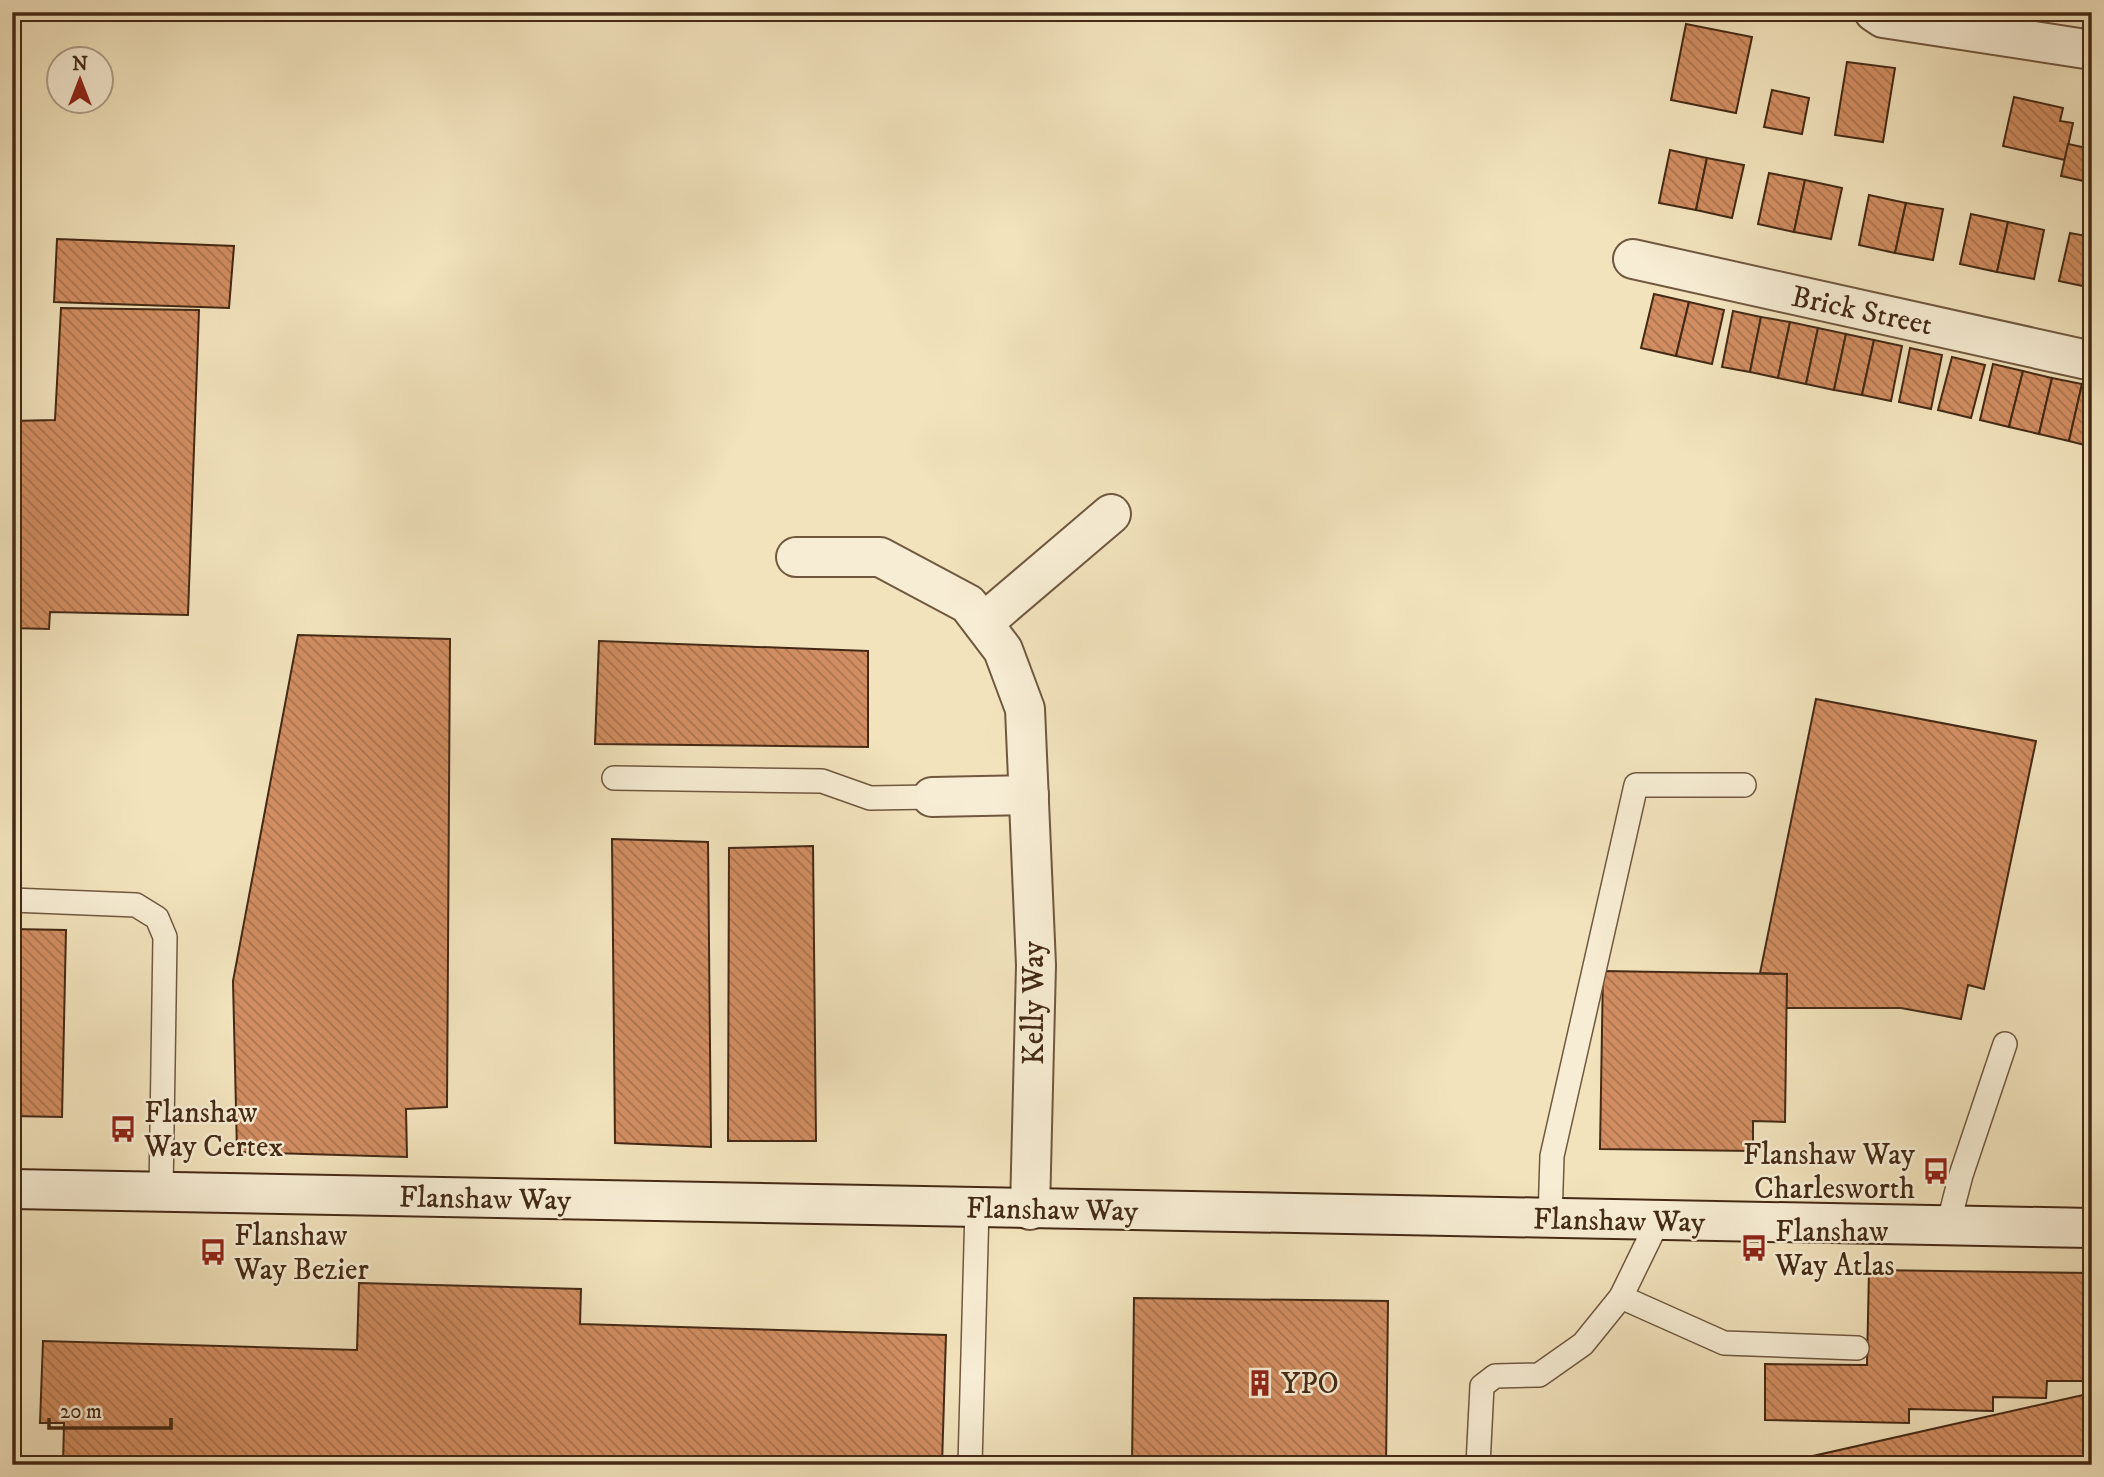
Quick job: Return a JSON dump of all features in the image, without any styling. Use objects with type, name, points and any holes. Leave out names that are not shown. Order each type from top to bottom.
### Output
[{"type":"street","points":[[1874,12],[1883,18],[2092,50]]},
{"type":"street","name":"Brick Street","points":[[1633,259],[2092,360]]},
{"type":"street","points":[[983,623],[1111,514]]},
{"type":"street","name":"Kelly Way","points":[[796,557],[880,557],[968,604],[1003,650],[1026,709],[1035,965],[1030,1210]]},
{"type":"street","points":[[932,797],[1029,795]]},
{"type":"street","name":"Flanshaw Way","points":[[12,1189],[2092,1228]]},
{"type":"lane","points":[[614,778],[822,780],[870,798],[932,797]]},
{"type":"lane","points":[[1550,1219],[1552,1156],[1636,785],[1744,785]]},
{"type":"lane","points":[[12,900],[136,905],[157,918],[165,937],[161,1192]]},
{"type":"lane","points":[[1948,1226],[1961,1175],[2005,1044]]},
{"type":"lane","points":[[970,1465],[977,1208]]},
{"type":"lane","points":[[1478,1465],[1482,1386],[1495,1376],[1539,1375],[1583,1344],[1621,1297],[1658,1221]]},
{"type":"lane","points":[[1621,1297],[1724,1343],[1857,1348]]},
{"type":"building","points":[[1686,24],[1752,37],[1736,113],[1671,100]]},
{"type":"building","points":[[1847,62],[1895,68],[1883,142],[1835,135]]},
{"type":"building","points":[[1772,90],[1809,98],[1802,134],[1764,127]]},
{"type":"building","points":[[2014,97],[2063,108],[2060,121],[2073,123],[2065,160],[2003,146]]},
{"type":"building","points":[[2068,144],[2092,149],[2088,182],[2061,176]]},
{"type":"building","points":[[1670,150],[1707,158],[1696,210],[1659,203]]},
{"type":"building","points":[[1707,158],[1744,165],[1732,218],[1696,210]]},
{"type":"building","points":[[1769,173],[1805,180],[1794,232],[1758,224]]},
{"type":"building","points":[[1805,180],[1842,188],[1831,239],[1794,232]]},
{"type":"building","points":[[1869,195],[1906,203],[1895,253],[1859,245]]},
{"type":"building","points":[[1906,203],[1943,209],[1933,260],[1895,253]]},
{"type":"building","points":[[1971,214],[2008,222],[1997,272],[1960,264]]},
{"type":"building","points":[[2008,222],[2044,230],[2034,279],[1997,272]]},
{"type":"building","points":[[2070,233],[2092,237],[2092,288],[2059,281]]},
{"type":"building","points":[[57,239],[234,246],[229,308],[54,302]]},
{"type":"building","points":[[1654,294],[1689,302],[1676,356],[1641,348]]},
{"type":"building","points":[[1689,302],[1724,310],[1712,364],[1676,356]]},
{"type":"building","points":[[61,308],[199,310],[188,615],[50,612],[49,629],[12,628],[12,421],[55,420]]},
{"type":"building","points":[[1733,311],[1761,317],[1750,372],[1722,367]]},
{"type":"building","points":[[1761,317],[1790,322],[1778,378],[1750,372]]},
{"type":"building","points":[[1790,322],[1818,328],[1806,384],[1778,378]]},
{"type":"building","points":[[1818,328],[1846,334],[1834,390],[1806,384]]},
{"type":"building","points":[[1846,334],[1874,340],[1862,395],[1834,390]]},
{"type":"building","points":[[1874,340],[1902,346],[1891,401],[1862,395]]},
{"type":"building","points":[[1910,348],[1942,355],[1931,409],[1899,402]]},
{"type":"building","points":[[1952,357],[1985,365],[1971,418],[1938,410]]},
{"type":"building","points":[[1993,364],[2023,371],[2009,427],[1980,420]]},
{"type":"building","points":[[2023,371],[2052,378],[2039,434],[2009,427]]},
{"type":"building","points":[[2052,378],[2082,384],[2069,441],[2039,434]]},
{"type":"building","points":[[2082,384],[2092,387],[2092,447],[2069,441]]},
{"type":"building","points":[[298,635],[450,639],[447,1107],[406,1109],[407,1157],[237,1152],[233,981]]},
{"type":"building","points":[[599,641],[868,651],[868,747],[595,744]]},
{"type":"building","points":[[1816,699],[2036,741],[1984,989],[1968,985],[1961,1019],[1901,1008],[1786,1008],[1787,974],[1760,973]]},
{"type":"building","points":[[612,839],[708,842],[711,1147],[615,1143]]},
{"type":"building","points":[[813,846],[816,1141],[728,1141],[729,848]]},
{"type":"building","points":[[12,929],[66,930],[62,1117],[12,1116]]},
{"type":"building","points":[[1603,971],[1787,974],[1785,1122],[1753,1121],[1753,1151],[1600,1149]]},
{"type":"building","points":[[1869,1270],[2092,1273],[2092,1381],[2047,1381],[2046,1398],[1993,1397],[1993,1411],[1909,1409],[1909,1423],[1765,1420],[1765,1364],[1867,1365]]},
{"type":"building","points":[[359,1283],[581,1289],[580,1324],[946,1335],[942,1465],[63,1465],[64,1423],[40,1423],[43,1341],[357,1350]]},
{"type":"building","name":"YPO","points":[[1134,1298],[1388,1301],[1386,1465],[1132,1465]]},
{"type":"building","points":[[2092,1393],[2092,1465],[1773,1465]]},
{"type":"place","name":"Flanshaw Way Certex","points":[[123,1129]]},
{"type":"place","name":"Flanshaw Way Charlesworth","points":[[1936,1171]]},
{"type":"place","name":"Flanshaw Way Atlas","points":[[1754,1248]]},
{"type":"place","name":"Flanshaw Way Bezier","points":[[213,1252]]},
{"type":"place","name":"YPO","points":[[1260,1383]]}]
